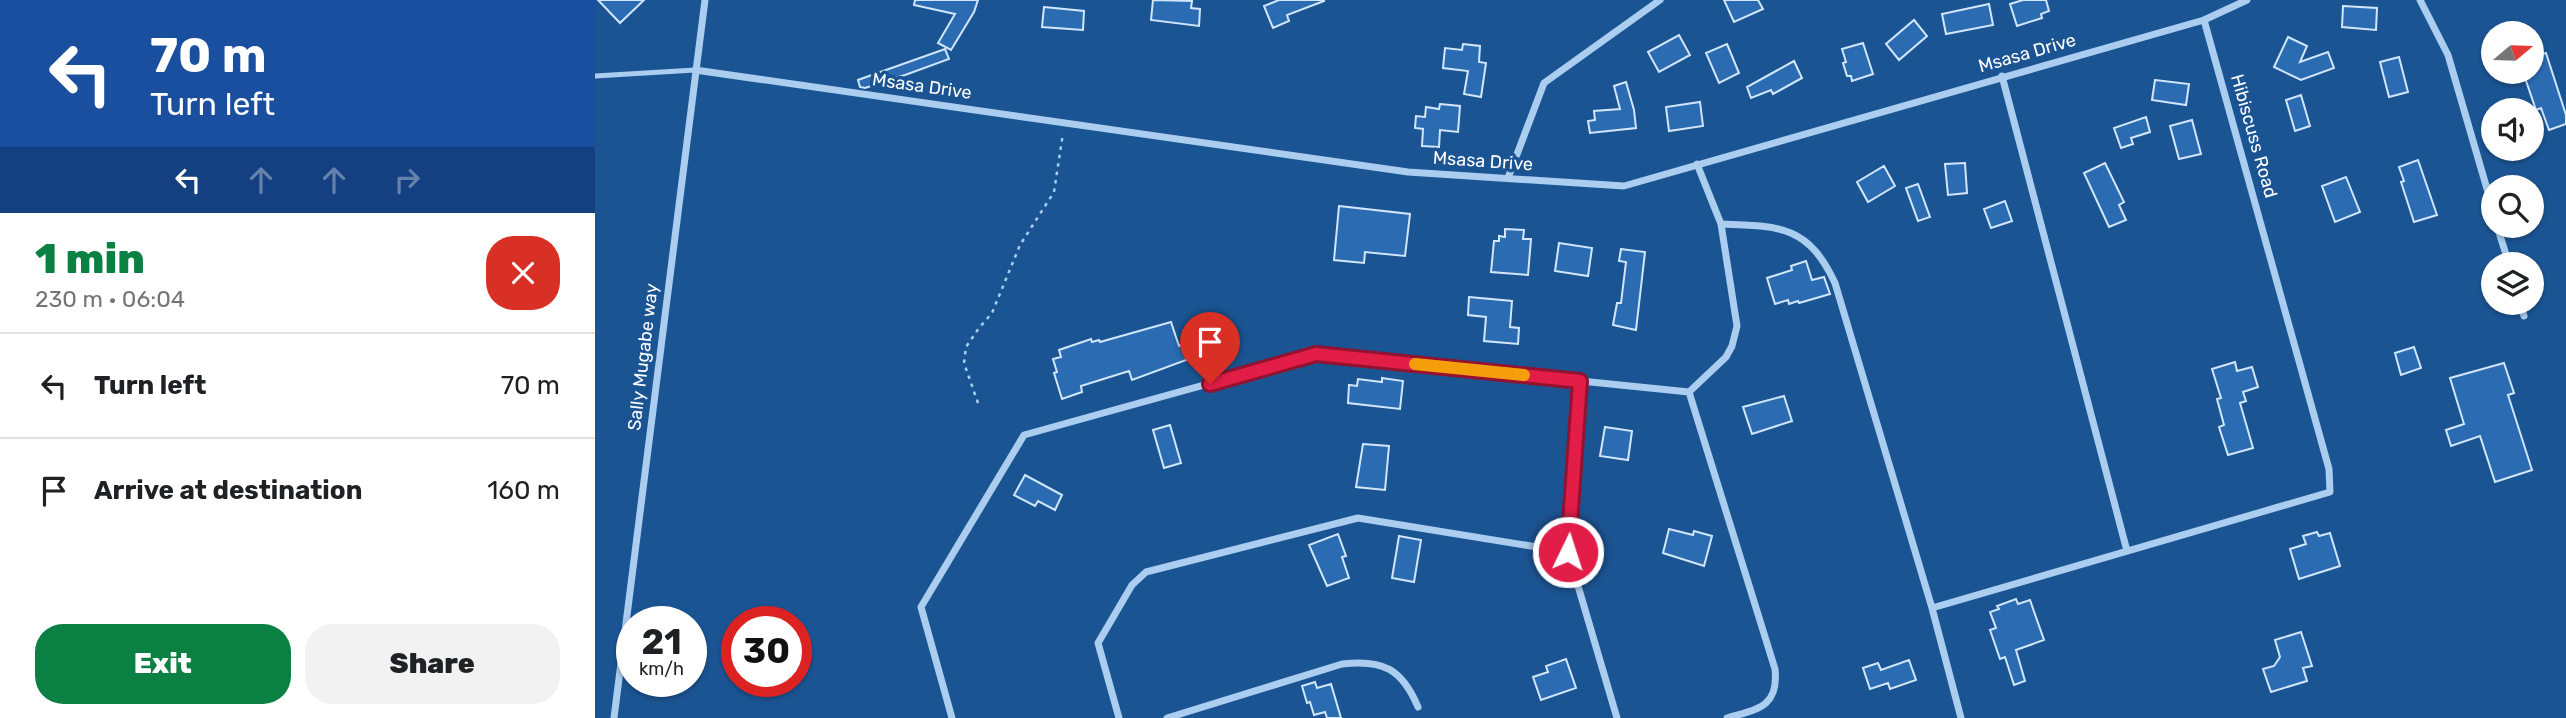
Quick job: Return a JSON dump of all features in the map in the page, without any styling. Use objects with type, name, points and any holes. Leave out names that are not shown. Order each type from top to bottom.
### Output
[{"type":"street","name":"Sally Mugabe way","points":[[614,718],[705,0]]},
{"type":"street","points":[[1508,178],[1544,83],[1660,0]]},
{"type":"street","name":"Msasa Drive","points":[[695,70],[1408,172],[1624,186],[2204,20],[2247,0]]},
{"type":"street","points":[[2420,0],[2448,55],[2483,175]]},
{"type":"street","name":"Hibiscuss Road","points":[[2127,551],[2330,492],[2329,469],[2273,260],[2204,20]]},
{"type":"street","points":[[1932,608],[2127,551],[2002,76]]},
{"type":"street","points":[[953,718],[921,607],[1024,435],[1316,354],[1689,392],[1725,357],[1736,335],[1737,326],[1721,224],[1697,164]]},
{"type":"street","points":[[1721,224],[1760,225],[1796,234],[1814,247],[1828,267],[1932,608],[1961,718]]},
{"type":"street","points":[[1580,381],[1568,552],[1617,718]]},
{"type":"street","points":[[1689,392],[1775,669],[1776,685],[1772,698],[1760,708],[1727,718]]},
{"type":"street","points":[[1119,718],[1098,643],[1132,585],[1146,572],[1358,518],[1568,552]]},
{"type":"street","points":[[1167,718],[1342,664],[1359,662],[1392,669],[1404,680],[1418,706]]},
{"type":"lane","points":[[595,76],[695,70]]},
{"type":"path","points":[[978,403],[964,363],[967,348],[992,313],[1020,245],[1053,192],[1064,122]]},
{"type":"building","points":[[598,0],[644,0],[620,23]]},
{"type":"building","points":[[915,0],[978,0],[974,12],[951,50],[938,43],[955,14],[914,5]]},
{"type":"building","points":[[1153,0],[1192,1],[1191,8],[1200,9],[1199,26],[1151,20]]},
{"type":"building","points":[[1279,0],[1324,1],[1287,15],[1289,21],[1273,28],[1264,6]]},
{"type":"building","points":[[1724,0],[1758,0],[1763,9],[1734,22]]},
{"type":"building","points":[[2023,0],[2046,0],[2049,11],[2041,14],[2042,18],[2017,26],[2010,4]]},
{"type":"building","points":[[1989,4],[1993,25],[1946,34],[1942,14]]},
{"type":"building","points":[[2343,6],[2377,8],[2376,30],[2342,27]]},
{"type":"building","points":[[1044,7],[1084,11],[1083,30],[1042,27]]},
{"type":"building","points":[[1914,20],[1927,36],[1899,60],[1886,44]]},
{"type":"building","points":[[1679,35],[1690,55],[1659,72],[1648,52]]},
{"type":"building","points":[[2288,37],[2307,46],[2300,62],[2328,52],[2334,68],[2301,80],[2274,67]]},
{"type":"building","points":[[1863,43],[1873,74],[1852,81],[1851,76],[1847,76],[1842,49]]},
{"type":"building","points":[[1463,44],[1480,46],[1479,62],[1486,63],[1481,97],[1464,94],[1468,71],[1443,68],[1445,48],[1462,50]]},
{"type":"building","points":[[1727,44],[1739,73],[1719,83],[1706,53]]},
{"type":"building","points":[[945,49],[949,59],[865,88],[860,87],[858,80]]},
{"type":"building","points":[[2545,53],[2566,115],[2566,124],[2549,130],[2544,116],[2544,98],[2532,98],[2527,84],[2545,84]]},
{"type":"building","points":[[2399,57],[2408,92],[2389,97],[2380,62]]},
{"type":"building","points":[[1794,61],[1802,78],[1773,94],[1771,90],[1751,98],[1747,87]]},
{"type":"building","points":[[2155,80],[2189,84],[2186,105],[2152,100]]},
{"type":"building","points":[[1626,82],[1636,128],[1590,133],[1588,121],[1595,120],[1594,111],[1620,109],[1614,86]]},
{"type":"building","points":[[2301,95],[2310,126],[2295,131],[2286,100]]},
{"type":"building","points":[[1700,102],[1703,126],[1669,131],[1666,107]]},
{"type":"building","points":[[1440,104],[1460,106],[1458,132],[1440,130],[1439,147],[1422,146],[1423,129],[1415,128],[1416,116],[1425,117],[1426,107],[1439,109]]},
{"type":"building","points":[[2146,117],[2150,132],[2131,138],[2133,144],[2121,148],[2114,128]]},
{"type":"building","points":[[2192,120],[2201,154],[2179,159],[2170,126]]},
{"type":"building","points":[[2418,160],[2437,215],[2414,222],[2399,167]]},
{"type":"building","points":[[1965,163],[1967,193],[1948,195],[1945,164]]},
{"type":"building","points":[[2105,163],[2124,202],[2119,205],[2126,220],[2109,227],[2084,173]]},
{"type":"building","points":[[1884,166],[1895,186],[1868,202],[1857,182]]},
{"type":"building","points":[[2346,177],[2360,212],[2335,222],[2322,186]]},
{"type":"building","points":[[1918,184],[1930,217],[1918,221],[1906,188]]},
{"type":"building","points":[[2005,201],[2012,221],[1991,228],[1984,209]]},
{"type":"building","points":[[1339,206],[1410,214],[1405,256],[1365,252],[1364,263],[1334,260]]},
{"type":"building","points":[[1505,229],[1524,230],[1523,239],[1531,239],[1528,275],[1491,272],[1494,241],[1499,241],[1499,236],[1505,237]]},
{"type":"building","points":[[1559,243],[1592,248],[1588,276],[1555,271]]},
{"type":"building","points":[[1621,249],[1645,252],[1636,330],[1613,325],[1617,303],[1621,303],[1626,262],[1619,261]]},
{"type":"building","points":[[1806,261],[1812,280],[1824,277],[1830,294],[1799,303],[1789,304],[1788,300],[1775,304],[1767,278],[1792,270],[1791,266]]},
{"type":"building","points":[[1469,297],[1512,301],[1510,327],[1519,328],[1518,344],[1484,341],[1486,317],[1468,315]]},
{"type":"building","points":[[1171,322],[1179,346],[1184,344],[1189,359],[1132,380],[1129,371],[1081,386],[1082,392],[1062,399],[1053,359],[1061,357],[1059,350],[1091,339],[1092,342],[1100,342]]},
{"type":"building","points":[[2414,347],[2421,368],[2401,375],[2395,353]]},
{"type":"building","points":[[2235,362],[2237,371],[2252,367],[2258,387],[2243,392],[2246,401],[2240,403],[2253,448],[2228,455],[2219,427],[2224,425],[2217,399],[2221,398],[2212,369]]},
{"type":"building","points":[[2504,363],[2514,393],[2508,395],[2532,470],[2495,482],[2480,436],[2451,446],[2446,430],[2464,424],[2450,378]]},
{"type":"building","points":[[1382,378],[1403,381],[1400,409],[1348,403],[1349,385],[1357,386],[1358,379],[1382,382]]},
{"type":"building","points":[[1784,396],[1792,421],[1752,434],[1743,407]]},
{"type":"building","points":[[1170,425],[1181,463],[1164,468],[1153,430]]},
{"type":"building","points":[[1605,427],[1632,431],[1628,460],[1600,456]]},
{"type":"building","points":[[1363,444],[1389,446],[1385,490],[1356,487]]},
{"type":"building","points":[[1025,475],[1062,495],[1055,510],[1038,501],[1035,506],[1014,495]]},
{"type":"building","points":[[1669,529],[1712,536],[1704,566],[1663,553]]},
{"type":"building","points":[[2317,532],[2319,536],[2330,533],[2340,566],[2299,579],[2290,549],[2306,544],[2303,536]]},
{"type":"building","points":[[1338,534],[1346,556],[1342,557],[1349,578],[1327,586],[1309,545]]},
{"type":"building","points":[[1399,536],[1421,540],[1414,582],[1392,578]]},
{"type":"building","points":[[2016,599],[2018,604],[2030,600],[2044,640],[2016,650],[2025,681],[2014,685],[2005,657],[2000,659],[1990,630],[1996,628],[1990,612],[1999,609],[1997,606]]},
{"type":"building","points":[[2301,632],[2312,666],[2303,668],[2307,681],[2271,692],[2263,669],[2274,666],[2280,657],[2275,640]]},
{"type":"building","points":[[1566,659],[1576,688],[1541,700],[1533,677],[1548,672],[1546,666]]},
{"type":"building","points":[[1909,660],[1916,680],[1890,689],[1888,683],[1870,689],[1863,668],[1878,663],[1881,670]]},
{"type":"building","points":[[1315,682],[1317,688],[1331,684],[1341,718],[1327,718],[1325,712],[1314,715],[1302,686]]},
{"type":"slow traffic","points":[[1415,364],[1524,375]]},
{"type":"route","points":[[1210,384],[1316,354],[1580,381],[1568,552]]}]
